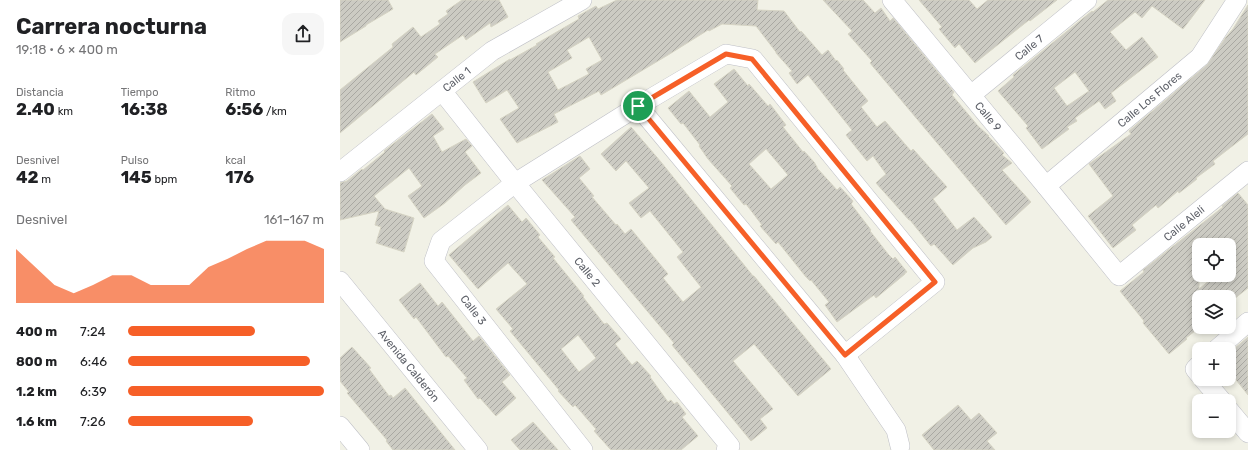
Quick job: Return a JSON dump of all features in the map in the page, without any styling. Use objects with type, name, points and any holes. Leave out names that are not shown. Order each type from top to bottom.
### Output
[{"type":"street","name":"Calle 1","points":[[340,172],[492,51],[582,0]]},
{"type":"street","name":"Calle 9","points":[[892,0],[1119,276]]},
{"type":"street","name":"Calle 7","points":[[971,96],[1087,0]]},
{"type":"street","name":"Calle Los Flores","points":[[1046,186],[1200,57],[1237,0]]},
{"type":"street","points":[[516,183],[638,106],[726,54],[752,59],[935,282],[845,355]]},
{"type":"street","name":"Calle 2","points":[[442,90],[730,446],[726,450]]},
{"type":"street","points":[[638,106],[845,355],[896,430],[900,446]]},
{"type":"street","name":"Calle Aleli","points":[[1119,276],[1248,170]]},
{"type":"street","name":"Calle 3","points":[[516,183],[441,241],[434,261],[584,450]]},
{"type":"street","name":"Avenida Calderón","points":[[340,281],[478,450]]},
{"type":"street","points":[[1225,342],[1248,322]]},
{"type":"street","points":[[1209,386],[1216,394]]},
{"type":"street","points":[[1236,418],[1248,433]]},
{"type":"street","points":[[340,426],[360,450]]},
{"type":"building","points":[[340,0],[388,0],[393,9],[340,42]]},
{"type":"building","points":[[462,0],[499,0],[508,17],[491,27],[490,23],[466,40],[463,35],[435,54],[438,57],[416,75],[414,72],[340,133],[340,90],[393,47],[392,44],[413,27],[421,37],[440,24],[438,21],[448,14],[446,11]]},
{"type":"building","points":[[617,0],[758,0],[757,10],[784,11],[800,32],[801,31],[822,55],[828,50],[836,61],[837,60],[844,69],[843,70],[868,101],[861,107],[877,127],[885,121],[911,151],[913,149],[947,187],[933,199],[957,230],[974,217],[992,237],[986,242],[973,248],[953,265],[934,244],[931,246],[910,220],[876,183],[886,174],[873,156],[867,161],[846,135],[852,130],[808,75],[797,84],[789,73],[792,71],[776,53],[756,26],[722,24],[709,31],[708,30],[601,95],[599,91],[554,114],[558,122],[517,143],[500,119],[519,108],[507,90],[486,103],[473,82],[579,19],[578,16],[596,6],[598,9]],"holes":[[[589,37],[602,60],[586,69],[589,74],[558,90],[548,72],[572,58],[567,50]]]},
{"type":"building","points":[[823,0],[863,0],[875,13],[881,8],[890,21],[893,18],[954,92],[952,95],[978,126],[1004,153],[1002,155],[1012,163],[1002,170],[1031,202],[1006,225],[870,63],[872,61],[848,34],[852,31]]},
{"type":"building","points":[[919,0],[969,0],[977,9],[988,0],[1057,0],[975,63],[959,44],[955,48],[939,29],[942,27]]},
{"type":"building","points":[[1108,0],[1205,0],[1183,29],[1152,6],[1142,18],[1135,12],[1110,32],[1126,50],[1142,37],[1158,57],[1111,93],[1116,101],[1105,109],[1099,101],[1075,118],[1077,121],[1067,127],[1069,129],[1042,149],[1026,128],[1028,126],[998,91],[1014,77],[1013,75],[1092,11],[1093,12]],"holes":[[[1075,72],[1089,91],[1067,106],[1054,88]]]},
{"type":"building","points":[[1248,5],[1248,134],[1213,161],[1215,164],[1196,178],[1197,179],[1192,183],[1179,193],[1178,191],[1158,208],[1156,205],[1132,225],[1136,230],[1113,248],[1088,216],[1113,196],[1089,164],[1131,134],[1129,131],[1207,65]]},
{"type":"building","points":[[734,69],[768,106],[770,104],[786,125],[783,127],[803,152],[804,151],[814,162],[817,168],[837,190],[840,187],[853,201],[851,204],[871,230],[870,231],[888,254],[893,259],[895,257],[907,272],[876,298],[874,295],[837,322],[825,305],[829,302],[811,280],[810,281],[806,277],[778,242],[776,244],[760,226],[762,225],[746,204],[744,205],[730,188],[732,186],[708,159],[699,146],[700,145],[683,123],[681,124],[668,108],[689,91],[710,117],[728,102],[714,84]],"holes":[[[766,149],[788,175],[771,189],[749,164]]]},
{"type":"building","points":[[432,114],[444,129],[433,136],[442,152],[466,139],[472,146],[465,152],[481,173],[445,203],[424,218],[408,196],[422,186],[409,168],[374,196],[385,209],[414,218],[404,252],[376,243],[381,227],[375,225],[379,211],[340,220],[340,183],[347,181],[362,169],[363,170],[385,152],[384,151]]},
{"type":"building","points":[[631,127],[831,369],[798,396],[754,344],[733,361],[773,409],[760,419],[767,428],[751,441],[672,345],[674,343],[571,220],[575,217],[542,180],[580,156],[590,169],[579,178],[594,196],[592,197],[625,234],[631,229],[668,274],[663,278],[683,302],[701,287],[677,257],[683,252],[650,211],[641,218],[629,203],[649,188],[626,161],[616,171],[601,154]]},
{"type":"building","points":[[1238,193],[1248,205],[1248,288],[1236,297],[1236,290],[1192,290],[1192,333],[1169,354],[1143,323],[1144,321],[1120,291],[1144,272],[1143,270],[1223,207],[1222,206]]},
{"type":"building","points":[[508,205],[522,222],[526,218],[540,235],[538,237],[555,257],[553,258],[584,296],[583,297],[604,324],[607,323],[621,339],[615,344],[632,365],[637,361],[651,376],[650,377],[668,402],[671,400],[674,404],[677,402],[686,414],[682,417],[698,436],[681,450],[611,450],[594,431],[596,429],[575,405],[573,407],[558,391],[559,390],[510,331],[513,329],[496,309],[527,284],[508,263],[478,289],[449,255]],"holes":[[[578,335],[596,358],[579,372],[561,349]]]},
{"type":"building","points":[[420,283],[438,306],[442,302],[473,341],[479,336],[510,375],[502,382],[516,398],[496,416],[480,398],[478,399],[464,380],[467,378],[448,356],[446,357],[416,317],[414,319],[399,300]]},
{"type":"building","points":[[1248,337],[1248,395],[1236,380],[1236,347]]},
{"type":"building","points":[[352,347],[371,368],[369,369],[389,396],[391,395],[393,398],[405,388],[455,450],[393,450],[386,441],[387,440],[347,393],[349,392],[340,381],[340,358]]},
{"type":"building","points":[[958,405],[971,420],[979,413],[997,433],[987,441],[995,450],[934,450],[922,435]]},
{"type":"building","points":[[533,422],[558,450],[520,450],[511,440]]},
{"type":"route","points":[[726,54],[752,59],[935,282],[845,355],[638,106],[726,54]]}]
